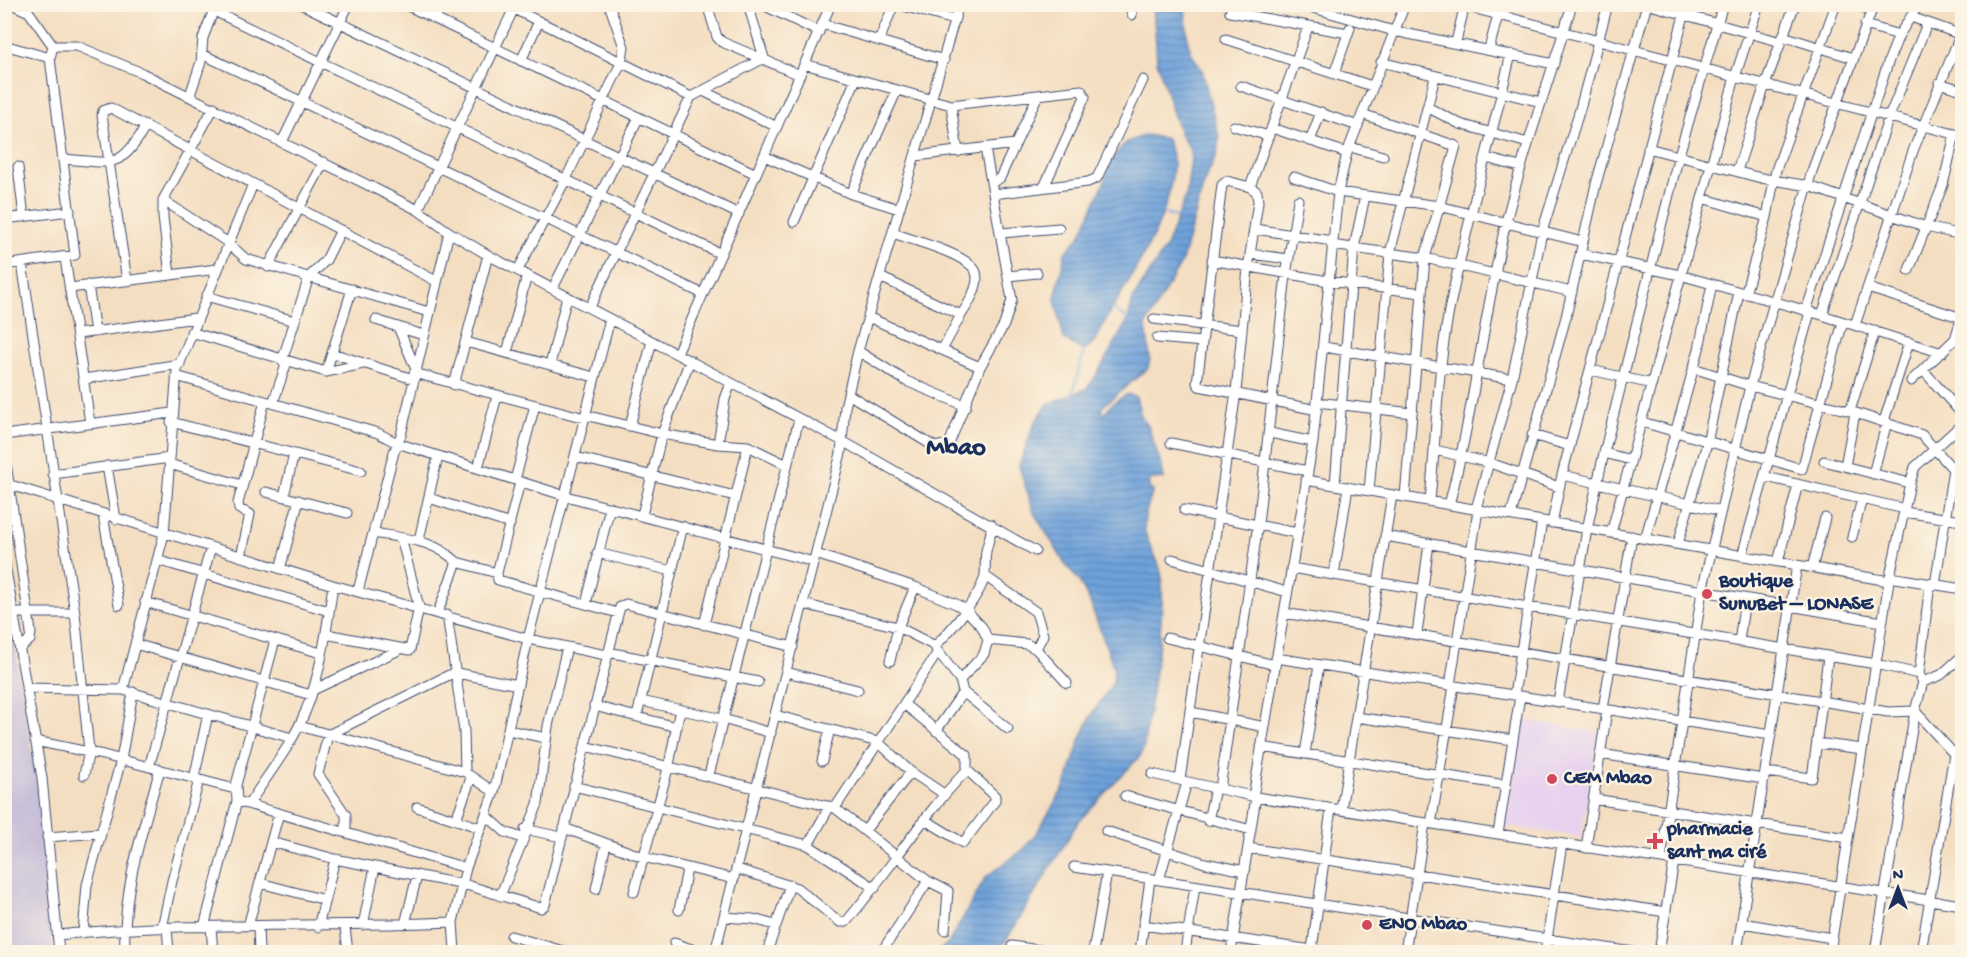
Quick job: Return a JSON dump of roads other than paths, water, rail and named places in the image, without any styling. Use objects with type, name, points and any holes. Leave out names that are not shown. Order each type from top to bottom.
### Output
[{"type":"street","points":[[4,265],[75,255],[50,58],[53,46],[29,12],[11,4]]},
{"type":"street","points":[[301,4],[739,214]]},
{"type":"street","points":[[283,140],[349,4]]},
{"type":"street","points":[[404,4],[756,174]]},
{"type":"street","points":[[435,20],[442,4]]},
{"type":"street","points":[[609,4],[624,47],[635,69]]},
{"type":"street","points":[[707,4],[717,37],[722,42],[800,75]]},
{"type":"street","points":[[748,4],[764,58]]},
{"type":"street","points":[[761,4],[821,28],[879,41],[944,60]]},
{"type":"street","points":[[677,353],[831,4]]},
{"type":"street","points":[[879,41],[895,4],[954,20]]},
{"type":"street","points":[[715,952],[844,442],[848,394],[858,351],[933,101],[959,4]]},
{"type":"street","points":[[1130,4],[1132,15]]},
{"type":"street","points":[[1299,4],[1394,31],[1554,64]]},
{"type":"street","points":[[1231,952],[1251,830],[1261,747],[1313,442],[1338,192],[1348,150],[1405,4]]},
{"type":"street","points":[[1489,49],[1501,4]]},
{"type":"street","points":[[1449,505],[1462,457],[1484,328],[1497,275],[1506,221],[1520,167],[1572,4]]},
{"type":"street","points":[[1405,952],[1417,874],[1447,730],[1457,641],[1477,509],[1512,379],[1542,232],[1580,109],[1608,4]]},
{"type":"street","points":[[1511,515],[1572,292],[1596,184],[1647,4],[1716,25],[1819,47],[1853,58]]},
{"type":"street","points":[[1552,523],[1562,475],[1621,261],[1648,148],[1687,4]]},
{"type":"street","points":[[1558,702],[1587,529],[1604,453],[1679,155],[1723,4]]},
{"type":"street","points":[[1611,533],[1735,77],[1759,4]]},
{"type":"street","points":[[1737,171],[1795,4]]},
{"type":"street","points":[[1678,544],[1707,443],[1719,377],[1742,293],[1767,217],[1776,170],[1836,4]]},
{"type":"street","points":[[1661,859],[1702,591],[1750,386],[1809,186],[1836,103],[1872,8],[1855,4]]},
{"type":"street","points":[[1742,556],[1766,477],[1808,311],[1842,196],[1870,112],[1899,36],[1918,4]]},
{"type":"street","points":[[1456,42],[1462,5],[1959,135],[1943,185],[1909,270]]},
{"type":"street","points":[[418,210],[515,7],[691,97]]},
{"type":"street","points":[[190,95],[202,54],[203,38],[215,8],[721,254]]},
{"type":"street","points":[[1230,12],[1348,33]]},
{"type":"street","points":[[1855,325],[1922,126],[1962,34],[1927,24],[1911,16]]},
{"type":"street","points":[[1334,74],[1353,20]]},
{"type":"street","points":[[520,61],[539,21]]},
{"type":"street","points":[[1822,315],[1889,117],[1927,24]]},
{"type":"street","points":[[1865,25],[1899,36]]},
{"type":"street","points":[[1250,187],[1308,27]]},
{"type":"street","points":[[1227,39],[1372,86]]},
{"type":"street","points":[[4,45],[50,58]]},
{"type":"street","points":[[53,46],[77,46],[190,95],[283,140],[418,210],[488,255],[844,442],[992,524],[1035,551]]},
{"type":"street","points":[[518,270],[546,219],[604,101],[621,63],[624,47]]},
{"type":"street","points":[[202,54],[703,294]]},
{"type":"street","points":[[1430,501],[1441,365],[1458,264],[1511,54]]},
{"type":"street","points":[[590,307],[691,97],[764,58]]},
{"type":"street","points":[[1381,62],[1541,102]]},
{"type":"street","points":[[804,64],[951,105],[1037,97],[1081,90],[1084,97],[1044,188]]},
{"type":"street","points":[[1369,491],[1390,253],[1435,77]]},
{"type":"street","points":[[794,222],[856,79]]},
{"type":"street","points":[[993,194],[1088,182],[1101,174],[1143,80]]},
{"type":"street","points":[[1940,83],[1962,90]]},
{"type":"street","points":[[1241,86],[1358,126]]},
{"type":"street","points":[[851,194],[897,90]]},
{"type":"street","points":[[703,91],[777,127]]},
{"type":"street","points":[[992,183],[1000,178],[1037,97]]},
{"type":"street","points":[[951,105],[958,152]]},
{"type":"street","points":[[170,275],[163,200],[192,151],[214,107]]},
{"type":"street","points":[[1427,107],[1460,124],[1528,143]]},
{"type":"street","points":[[127,281],[108,162],[103,111],[111,108],[436,281]]},
{"type":"street","points":[[1311,141],[1321,112]]},
{"type":"street","points":[[1362,114],[1456,146],[1425,258],[1405,497]]},
{"type":"street","points":[[553,288],[639,117]]},
{"type":"street","points":[[63,159],[108,162],[118,160],[131,151],[146,126]]},
{"type":"street","points":[[1234,126],[1383,156]]},
{"type":"street","points":[[916,156],[1015,144]]},
{"type":"street","points":[[848,394],[935,447],[949,444],[980,367],[1008,314],[1012,300],[985,148]]},
{"type":"street","points":[[1648,148],[1775,180],[1809,186],[1926,226],[1962,235]]},
{"type":"street","points":[[764,156],[851,194],[899,210]]},
{"type":"street","points":[[1486,158],[1520,167]]},
{"type":"street","points":[[268,267],[301,210],[324,162]]},
{"type":"street","points":[[18,166],[24,217]]},
{"type":"street","points":[[1294,177],[1338,192],[1439,206],[1583,242]]},
{"type":"street","points":[[1140,952],[1143,925],[1155,879],[1167,851],[1178,812],[1183,781],[1199,646],[1236,392],[1248,268],[1255,229],[1258,196],[1250,187],[1227,181],[1222,185],[1197,385],[1236,392],[1274,400],[1317,406],[1342,405],[1412,413]]},
{"type":"street","points":[[83,933],[85,892],[121,760],[135,644],[164,534],[176,376],[196,318],[253,184]]},
{"type":"street","points":[[1335,485],[1354,249],[1365,196]]},
{"type":"street","points":[[1702,198],[1767,217]]},
{"type":"street","points":[[163,200],[227,242],[239,254],[268,267],[429,312]]},
{"type":"street","points":[[1208,821],[1231,720],[1270,433],[1286,274],[1298,200]]},
{"type":"street","points":[[4,219],[70,211]]},
{"type":"street","points":[[1001,233],[1059,228]]},
{"type":"street","points":[[1255,229],[1354,249],[1458,264],[1572,292]]},
{"type":"street","points":[[241,557],[250,518],[248,512],[238,506],[254,444],[284,361],[309,277],[326,260],[340,230]]},
{"type":"street","points":[[358,591],[449,232]]},
{"type":"street","points":[[892,232],[959,258],[975,271],[977,280],[942,350]]},
{"type":"street","points":[[1250,254],[1289,260]]},
{"type":"street","points":[[1581,254],[1680,275],[1822,315],[1942,353]]},
{"type":"street","points":[[454,385],[488,255]]},
{"type":"street","points":[[65,258],[90,423]]},
{"type":"street","points":[[1212,260],[1328,282],[1422,293]]},
{"type":"street","points":[[22,263],[45,429],[75,613],[89,751],[84,775]]},
{"type":"street","points":[[70,288],[217,269]]},
{"type":"street","points":[[1008,276],[1037,273]]},
{"type":"street","points":[[507,353],[527,275]]},
{"type":"street","points":[[880,277],[961,315]]},
{"type":"street","points":[[1645,539],[1673,432],[1693,368],[1712,284]]},
{"type":"street","points":[[88,285],[95,332]]},
{"type":"street","points":[[1868,288],[1962,317],[1955,339],[1911,381]]},
{"type":"street","points":[[327,372],[352,289]]},
{"type":"street","points":[[206,296],[295,321]]},
{"type":"street","points":[[550,365],[567,296]]},
{"type":"street","points":[[868,317],[980,367]]},
{"type":"street","points":[[78,334],[196,318]]},
{"type":"street","points":[[454,952],[453,922],[466,867],[494,792],[528,639],[576,457],[609,319]]},
{"type":"street","points":[[1154,319],[1242,330]]},
{"type":"street","points":[[376,320],[423,334]]},
{"type":"street","points":[[1642,422],[1770,462],[1802,469],[1843,322]]},
{"type":"street","points":[[398,327],[414,373]]},
{"type":"street","points":[[1845,466],[1852,412],[1875,331]]},
{"type":"street","points":[[191,332],[327,372],[363,364]]},
{"type":"street","points":[[1157,338],[1202,342]]},
{"type":"street","points":[[1955,339],[1962,347]]},
{"type":"street","points":[[630,426],[652,341]]},
{"type":"street","points":[[465,342],[594,377]]},
{"type":"street","points":[[1873,474],[1885,422],[1909,342]]},
{"type":"street","points":[[1324,347],[1477,371],[1512,379]]},
{"type":"street","points":[[858,351],[906,381],[966,406]]},
{"type":"street","points":[[332,353],[363,364],[414,373],[497,396],[663,434],[717,444],[748,446],[788,465]]},
{"type":"street","points":[[642,515],[663,434],[690,360]]},
{"type":"street","points":[[84,379],[180,364]]},
{"type":"street","points":[[1693,368],[1750,386],[1852,412],[1922,435],[1962,479]]},
{"type":"street","points":[[1591,370],[1652,384]]},
{"type":"street","points":[[1923,370],[1962,414]]},
{"type":"street","points":[[176,376],[378,434],[397,443],[566,496],[766,548],[815,558],[915,587],[965,609],[982,627],[988,640],[984,654],[960,680]]},
{"type":"street","points":[[717,444],[725,399],[731,383]]},
{"type":"street","points":[[478,468],[497,396]]},
{"type":"street","points":[[535,405],[510,524],[497,573],[498,580],[618,613]]},
{"type":"street","points":[[4,435],[90,423],[172,418],[254,444],[361,471]]},
{"type":"street","points":[[709,775],[800,420]]},
{"type":"street","points":[[1830,952],[1889,579],[1910,483],[1915,467],[1962,424]]},
{"type":"street","points":[[1270,433],[1313,442]]},
{"type":"street","points":[[1532,435],[1570,446]]},
{"type":"street","points":[[1171,443],[1266,462],[1335,485],[1812,568],[1962,589]]},
{"type":"street","points":[[704,625],[724,536],[748,446]]},
{"type":"street","points":[[4,450],[6,485],[30,613],[31,637],[20,648]]},
{"type":"street","points":[[1435,450],[1490,463],[1559,487]]},
{"type":"street","points":[[1604,453],[1630,460]]},
{"type":"street","points":[[284,496],[294,454]]},
{"type":"street","points":[[419,540],[438,456]]},
{"type":"street","points":[[576,457],[735,496]]},
{"type":"street","points":[[53,474],[107,466],[169,461],[243,485]]},
{"type":"street","points":[[1824,461],[1910,483]]},
{"type":"street","points":[[107,466],[116,519]]},
{"type":"street","points":[[1875,952],[1953,469]]},
{"type":"street","points":[[1562,475],[1721,511]]},
{"type":"street","points":[[1766,477],[1904,510],[1962,521]]},
{"type":"street","points":[[1778,562],[1798,484]]},
{"type":"street","points":[[6,485],[333,585],[528,639],[607,654],[650,659],[758,682]]},
{"type":"street","points":[[1334,575],[1348,487]]},
{"type":"street","points":[[266,492],[347,513]]},
{"type":"street","points":[[1341,810],[1392,495]]},
{"type":"street","points":[[429,498],[510,524]]},
{"type":"street","points":[[1852,537],[1862,499]]},
{"type":"street","points":[[280,569],[299,500]]},
{"type":"street","points":[[585,604],[610,507]]},
{"type":"street","points":[[1184,510],[1297,533]]},
{"type":"street","points":[[104,515],[119,605]]},
{"type":"street","points":[[1812,568],[1825,518]]},
{"type":"street","points":[[1498,834],[1513,740],[1521,651],[1542,521]]},
{"type":"street","points":[[808,845],[832,807],[905,705],[940,642],[977,593],[985,576],[987,544],[991,538],[992,524]]},
{"type":"street","points":[[637,716],[683,526]]},
{"type":"street","points":[[374,533],[419,540],[443,549],[457,562],[497,573]]},
{"type":"street","points":[[1385,536],[1882,622]]},
{"type":"street","points":[[1586,848],[1610,666],[1632,536]]},
{"type":"street","points":[[135,644],[265,682],[312,692],[399,650],[411,648],[419,608],[401,538]]},
{"type":"street","points":[[1417,634],[1429,543]]},
{"type":"street","points":[[149,767],[182,658],[211,547]]},
{"type":"street","points":[[597,553],[672,571]]},
{"type":"street","points":[[4,559],[35,741],[59,952]]},
{"type":"street","points":[[1172,559],[1250,583],[1287,591]]},
{"type":"street","points":[[157,560],[203,576],[329,611]]},
{"type":"street","points":[[456,819],[468,775],[457,673],[442,614],[457,562]]},
{"type":"street","points":[[1737,952],[1797,565]]},
{"type":"street","points":[[1291,568],[1424,588],[1876,664],[1921,678],[1941,675],[1962,656]]},
{"type":"street","points":[[985,576],[1036,612],[1043,635],[1036,649]]},
{"type":"street","points":[[249,804],[299,726],[312,692],[326,634],[333,585]]},
{"type":"street","points":[[890,661],[898,627],[915,587]]},
{"type":"street","points":[[1738,642],[1745,599]]},
{"type":"street","points":[[145,602],[321,653]]},
{"type":"street","points":[[271,842],[335,859],[462,884],[543,907],[620,607],[626,604],[793,647]]},
{"type":"street","points":[[803,604],[898,627],[936,648],[960,680],[963,692],[1008,729]]},
{"type":"street","points":[[13,613],[75,613]]},
{"type":"street","points":[[1284,613],[1888,712],[1914,711],[1962,763]]},
{"type":"street","points":[[326,634],[399,650]]},
{"type":"street","points":[[1167,638],[1238,657],[1319,665],[1771,735]]},
{"type":"street","points":[[213,952],[208,927],[237,801],[235,789],[275,640]]},
{"type":"street","points":[[988,640],[1027,644],[1036,649],[1067,683]]},
{"type":"street","points":[[500,896],[523,833],[538,804],[546,738],[567,647]]},
{"type":"street","points":[[1600,754],[1676,765],[1812,778],[1828,657]]},
{"type":"street","points":[[1305,754],[1319,665]]},
{"type":"street","points":[[786,672],[858,690]]},
{"type":"street","points":[[346,832],[345,815],[318,774],[328,735],[457,673],[518,685]]},
{"type":"street","points":[[27,688],[128,691],[292,738]]},
{"type":"street","points":[[936,731],[963,692]]},
{"type":"street","points":[[641,701],[723,719],[771,733]]},
{"type":"street","points":[[905,705],[967,754],[968,770],[993,793],[995,801],[963,843],[924,819]]},
{"type":"street","points":[[594,706],[677,727]]},
{"type":"street","points":[[634,892],[669,765],[680,710]]},
{"type":"street","points":[[1191,712],[1265,727]]},
{"type":"street","points":[[170,952],[165,928],[172,881],[197,779],[208,714]]},
{"type":"street","points":[[775,715],[878,742],[911,772],[944,794]]},
{"type":"street","points":[[1356,717],[1513,740]]},
{"type":"street","points":[[299,726],[468,775],[494,792]]},
{"type":"street","points":[[822,760],[830,729]]},
{"type":"street","points":[[508,730],[546,738]]},
{"type":"street","points":[[35,741],[89,751],[235,789]]},
{"type":"street","points":[[1817,743],[1862,749]]},
{"type":"street","points":[[585,746],[832,807],[866,829],[928,881],[948,891],[949,902],[945,930]]},
{"type":"street","points":[[1261,747],[1506,785]]},
{"type":"street","points":[[1921,952],[1954,754]]},
{"type":"street","points":[[125,952],[128,893],[160,769]]},
{"type":"street","points":[[486,815],[505,832],[562,832],[687,869],[735,874],[790,885],[843,923],[875,888],[944,794],[968,770]]},
{"type":"street","points":[[866,829],[911,772]]},
{"type":"street","points":[[1152,774],[1255,797],[1962,905]]},
{"type":"street","points":[[574,786],[808,845],[875,888]]},
{"type":"street","points":[[1125,796],[1208,821],[1251,830]]},
{"type":"street","points":[[1594,799],[1848,838]]},
{"type":"street","points":[[237,801],[466,867]]},
{"type":"street","points":[[417,807],[481,828]]},
{"type":"street","points":[[1312,950],[1331,809]]},
{"type":"street","points":[[259,952],[253,926],[260,883],[279,813]]},
{"type":"street","points":[[1106,831],[1205,863],[1245,870]]},
{"type":"street","points":[[47,837],[100,833]]},
{"type":"street","points":[[596,889],[606,844]]},
{"type":"street","points":[[1545,952],[1562,844]]},
{"type":"street","points":[[1248,848],[1666,912]]},
{"type":"street","points":[[318,927],[335,859]]},
{"type":"street","points":[[1659,952],[1674,861]]},
{"type":"street","points":[[363,926],[375,867]]},
{"type":"street","points":[[1074,867],[1633,952]]},
{"type":"street","points":[[679,910],[687,869]]},
{"type":"street","points":[[1093,952],[1107,872]]},
{"type":"street","points":[[405,924],[417,876]]},
{"type":"street","points":[[886,945],[928,881]]},
{"type":"street","points":[[260,883],[325,900]]},
{"type":"street","points":[[767,952],[790,885]]},
{"type":"street","points":[[1185,952],[1196,886]]},
{"type":"street","points":[[724,917],[753,919],[775,925]]},
{"type":"street","points":[[57,935],[165,928],[345,927],[453,922]]},
{"type":"street","points":[[1742,923],[1832,938]]},
{"type":"street","points":[[1143,925],[1324,952]]},
{"type":"street","points":[[345,927],[348,952]]},
{"type":"street","points":[[511,936],[567,952]]},
{"type":"street","points":[[674,943],[700,952]]},
{"type":"street","points":[[1012,946],[1050,952]]},
{"type":"water","points":[[1153,5],[1185,5],[1188,43],[1202,70],[1219,137],[1217,154],[1205,180],[1182,261],[1146,325],[1150,359],[1148,368],[1103,406],[1101,411],[1104,414],[1114,402],[1128,394],[1136,397],[1141,416],[1148,426],[1162,467],[1164,479],[1150,479],[1149,489],[1153,491],[1144,522],[1147,538],[1161,572],[1162,600],[1159,641],[1144,745],[1141,755],[1078,822],[999,952],[937,952],[948,944],[986,877],[1024,849],[1038,831],[1065,786],[1080,740],[1092,714],[1113,683],[1114,668],[1090,602],[1078,579],[1066,565],[1034,513],[1019,466],[1034,424],[1048,404],[1086,389],[1094,379],[1128,320],[1133,299],[1166,247],[1186,196],[1191,158],[1189,147],[1182,138],[1173,113],[1157,61]]},
{"type":"water","points":[[1146,135],[1167,139],[1173,159],[1165,206],[1140,262],[1097,337],[1084,351],[1064,339],[1055,299],[1065,253],[1080,236],[1104,183],[1110,161],[1125,143]]},
{"type":"waterway","points":[[1162,212],[1179,218]]},
{"type":"waterway","points":[[1113,308],[1128,320]]},
{"type":"waterway","points":[[1072,396],[1084,351]]},
{"type":"place","name":"Boutique SunuBet – LONASE","points":[[1707,594]]},
{"type":"place","name":"CEM Mbao","points":[[1552,779]]},
{"type":"place","name":"pharmacie sant ma ciré","points":[[1655,841]]},
{"type":"place","name":"ENO Mbao","points":[[1367,925]]},
{"type":"district","name":"Mbao","points":[[956,449]]}]
